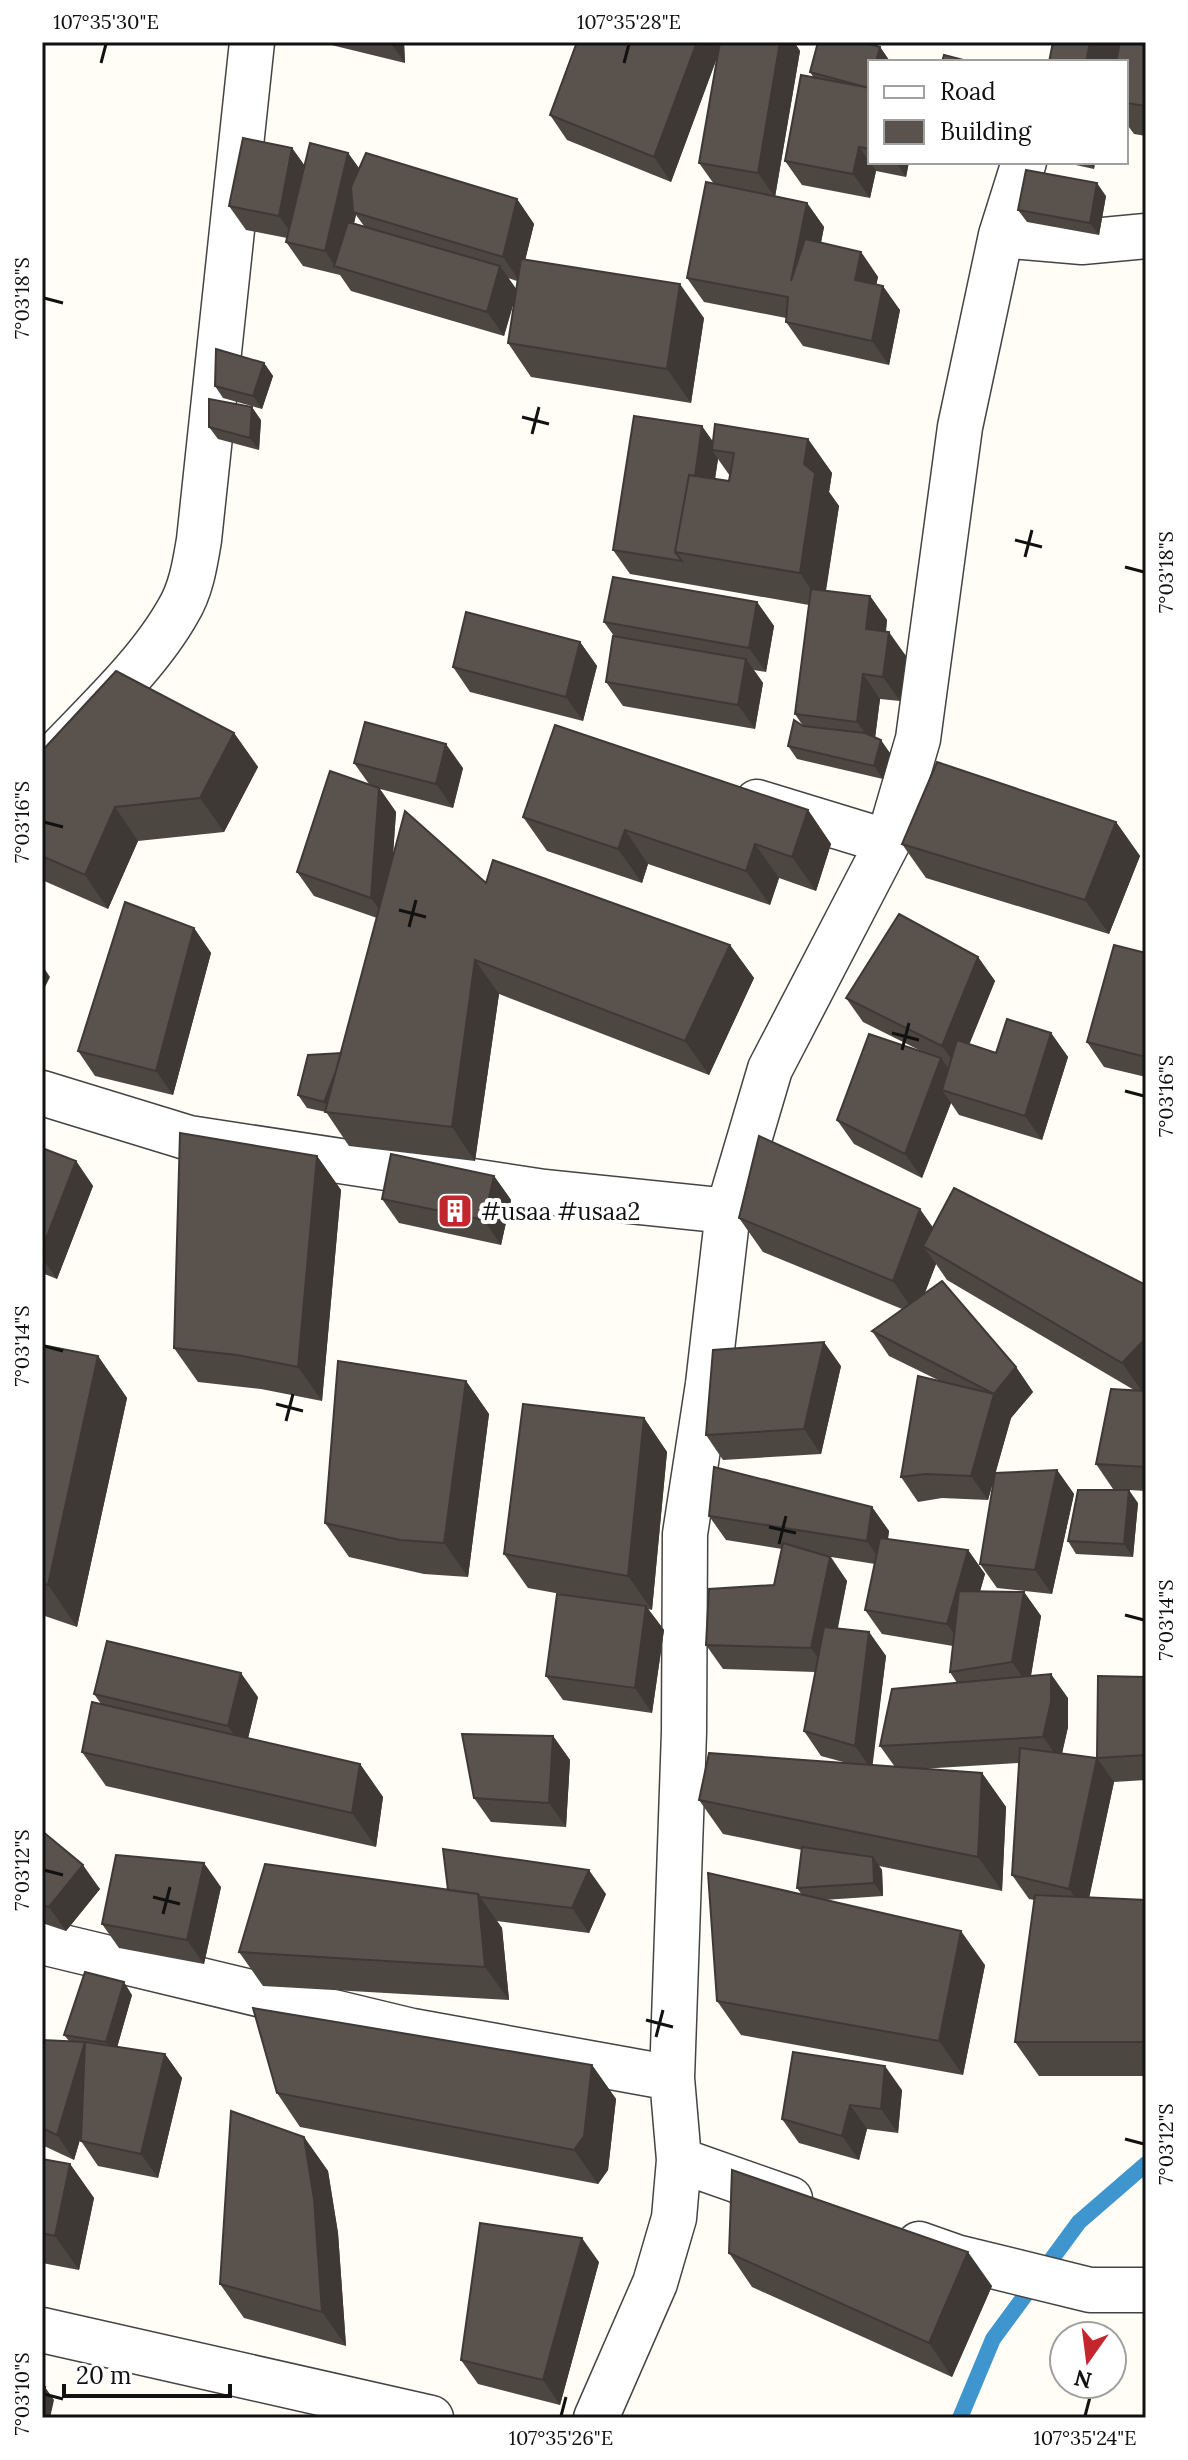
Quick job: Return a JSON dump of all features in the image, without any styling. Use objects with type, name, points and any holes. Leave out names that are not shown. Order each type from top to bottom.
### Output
[{"type":"street","points":[[42,769],[152,648],[179,610],[193,575],[252,42]]},
{"type":"street","points":[[596,2418],[655,2283],[674,2218],[679,2160],[672,2078],[684,1732],[685,1534],[708,1384],[728,1211],[770,1069],[888,842],[918,739],[960,427],[1001,235],[1023,164]]},
{"type":"street","points":[[1001,235],[1082,242],[1146,236]]},
{"type":"street","points":[[711,789],[888,842]]},
{"type":"street","points":[[42,1093],[189,1138],[544,1192],[728,1211]]},
{"type":"street","points":[[42,1942],[412,2031],[672,2078]]},
{"type":"street","points":[[679,2160],[825,2211]]},
{"type":"street","points":[[883,2231],[956,2257],[1090,2290],[1146,2290]]},
{"type":"street","points":[[42,2330],[431,2418]]},
{"type":"building","points":[[577,42],[697,42],[654,157],[550,115]]},
{"type":"building","points":[[720,42],[780,42],[758,173],[699,163]]},
{"type":"building","points":[[818,42],[862,42],[880,47],[877,60],[868,60],[868,88],[810,72]]},
{"type":"building","points":[[1053,42],[1090,42],[1086,60],[1049,60]]},
{"type":"building","points":[[1120,42],[1146,42],[1146,106],[1128,103],[1128,60],[1116,60]]},
{"type":"building","points":[[944,55],[963,60],[943,60]]},
{"type":"building","points":[[801,75],[868,88],[868,149],[859,147],[853,174],[785,161]]},
{"type":"building","points":[[243,138],[292,148],[279,216],[229,206]]},
{"type":"building","points":[[310,143],[348,153],[325,251],[286,242]]},
{"type":"building","points":[[366,153],[517,199],[503,257],[353,212],[351,187]]},
{"type":"building","points":[[1026,170],[1097,183],[1090,223],[1018,210]]},
{"type":"building","points":[[706,182],[807,203],[791,281],[805,239],[861,252],[855,280],[883,286],[872,341],[786,322],[788,297],[687,278]]},
{"type":"building","points":[[348,222],[500,266],[487,312],[334,266]]},
{"type":"building","points":[[521,259],[680,284],[667,369],[508,343]]},
{"type":"building","points":[[216,349],[264,363],[253,396],[215,386]]},
{"type":"building","points":[[209,399],[252,407],[250,438],[209,427]]},
{"type":"building","points":[[634,416],[702,426],[695,476],[689,475],[675,552],[682,561],[613,550]]},
{"type":"building","points":[[715,424],[808,439],[804,464],[815,473],[800,573],[675,552],[689,475],[729,481],[734,453],[712,450]]},
{"type":"building","points":[[613,577],[757,602],[749,648],[604,622]]},
{"type":"building","points":[[811,589],[870,596],[866,629],[889,632],[883,677],[863,674],[857,722],[795,714]]},
{"type":"building","points":[[466,612],[580,642],[566,697],[453,667]]},
{"type":"building","points":[[613,636],[746,659],[738,705],[606,682]]},
{"type":"building","points":[[116,671],[234,733],[200,798],[115,807],[85,875],[42,856],[42,751]]},
{"type":"building","points":[[794,720],[803,726],[865,733],[881,740],[874,766],[788,746]]},
{"type":"building","points":[[365,722],[446,744],[436,784],[354,763]]},
{"type":"building","points":[[555,725],[808,810],[792,857],[755,844],[746,871],[625,830],[618,849],[523,817]]},
{"type":"building","points":[[937,762],[1116,822],[1085,900],[902,844]]},
{"type":"building","points":[[330,771],[379,788],[371,898],[297,872]]},
{"type":"building","points":[[405,811],[486,883],[493,860],[730,945],[685,1041],[475,960],[452,1127],[325,1112]]},
{"type":"building","points":[[125,902],[194,928],[156,1071],[78,1051]]},
{"type":"building","points":[[899,914],[978,957],[942,1046],[846,998]]},
{"type":"building","points":[[1114,945],[1146,953],[1146,1057],[1087,1042]]},
{"type":"building","points":[[1007,1019],[1051,1033],[1025,1116],[942,1090],[957,1040],[996,1053]]},
{"type":"building","points":[[869,1034],[941,1058],[905,1154],[837,1120]]},
{"type":"building","points":[[341,1053],[324,1102],[298,1095],[308,1055]]},
{"type":"building","points":[[180,1133],[317,1156],[298,1367],[237,1355],[174,1348]]},
{"type":"building","points":[[759,1136],[920,1209],[893,1281],[739,1218]]},
{"type":"building","points":[[42,1148],[76,1161],[42,1249]]},
{"type":"building","points":[[391,1154],[494,1176],[484,1220],[382,1199]]},
{"type":"building","points":[[954,1188],[1146,1285],[1146,1338],[1122,1363],[923,1246]]},
{"type":"building","points":[[942,1281],[1016,1367],[994,1394],[872,1331]]},
{"type":"building","points":[[824,1342],[804,1429],[706,1435],[713,1350]]},
{"type":"building","points":[[42,1345],[98,1356],[48,1585],[42,1583]]},
{"type":"building","points":[[338,1361],[466,1381],[444,1543],[400,1540],[325,1523]]},
{"type":"building","points":[[918,1376],[994,1394],[971,1476],[925,1474],[901,1477]]},
{"type":"building","points":[[1111,1389],[1146,1391],[1146,1467],[1096,1464]]},
{"type":"building","points":[[523,1404],[644,1418],[628,1576],[504,1554]]},
{"type":"building","points":[[714,1467],[872,1507],[867,1541],[709,1516]]},
{"type":"building","points":[[1057,1470],[1035,1570],[980,1564],[995,1473]]},
{"type":"building","points":[[1078,1490],[1129,1490],[1124,1544],[1068,1541]]},
{"type":"building","points":[[880,1538],[968,1550],[947,1624],[865,1610]]},
{"type":"building","points":[[783,1543],[830,1557],[811,1648],[706,1645],[709,1589],[774,1585]]},
{"type":"building","points":[[959,1591],[1024,1592],[1012,1662],[950,1672]]},
{"type":"building","points":[[557,1594],[646,1606],[635,1688],[546,1676]]},
{"type":"building","points":[[824,1627],[869,1632],[855,1746],[804,1731]]},
{"type":"building","points":[[107,1641],[241,1673],[228,1726],[94,1694]]},
{"type":"building","points":[[1051,1674],[1051,1702],[1043,1737],[880,1746],[892,1689]]},
{"type":"building","points":[[1098,1676],[1146,1677],[1146,1755],[1097,1758]]},
{"type":"building","points":[[92,1702],[360,1764],[352,1813],[82,1752]]},
{"type":"building","points":[[462,1734],[553,1736],[549,1803],[474,1798]]},
{"type":"building","points":[[1020,1748],[1097,1758],[1069,1889],[1012,1875]]},
{"type":"building","points":[[709,1753],[982,1773],[978,1857],[699,1800]]},
{"type":"building","points":[[42,1831],[83,1865],[49,1907],[42,1905]]},
{"type":"building","points":[[802,1847],[873,1857],[874,1883],[797,1888]]},
{"type":"building","points":[[443,1849],[589,1870],[572,1908],[480,1897],[478,1894],[448,1890]]},
{"type":"building","points":[[116,1855],[204,1863],[187,1940],[102,1924]]},
{"type":"building","points":[[265,1864],[478,1894],[485,1967],[239,1952]]},
{"type":"building","points":[[708,1873],[961,1931],[939,2041],[717,2001]]},
{"type":"building","points":[[1035,1895],[1146,1900],[1146,2042],[1015,2042]]},
{"type":"building","points":[[85,1972],[124,1982],[106,2042],[64,2035]]},
{"type":"building","points":[[253,2008],[592,2065],[584,2136],[574,2150],[277,2093]]},
{"type":"building","points":[[42,2040],[85,2042],[57,2135],[42,2128]]},
{"type":"building","points":[[85,2042],[165,2054],[141,2154],[81,2141]]},
{"type":"building","points":[[793,2052],[885,2066],[881,2109],[850,2105],[842,2136],[782,2119]]},
{"type":"building","points":[[231,2111],[304,2137],[314,2199],[322,2312],[220,2284]]},
{"type":"building","points":[[42,2159],[70,2164],[55,2236],[42,2233]]},
{"type":"building","points":[[732,2170],[968,2252],[929,2343],[729,2253]]},
{"type":"building","points":[[480,2223],[582,2238],[543,2380],[461,2360]]},
{"type":"waterway","points":[[960,2418],[993,2339],[1079,2222],[1146,2164]]},
{"type":"place","name":"#usaa #usaa2","points":[[455,1211]]}]
